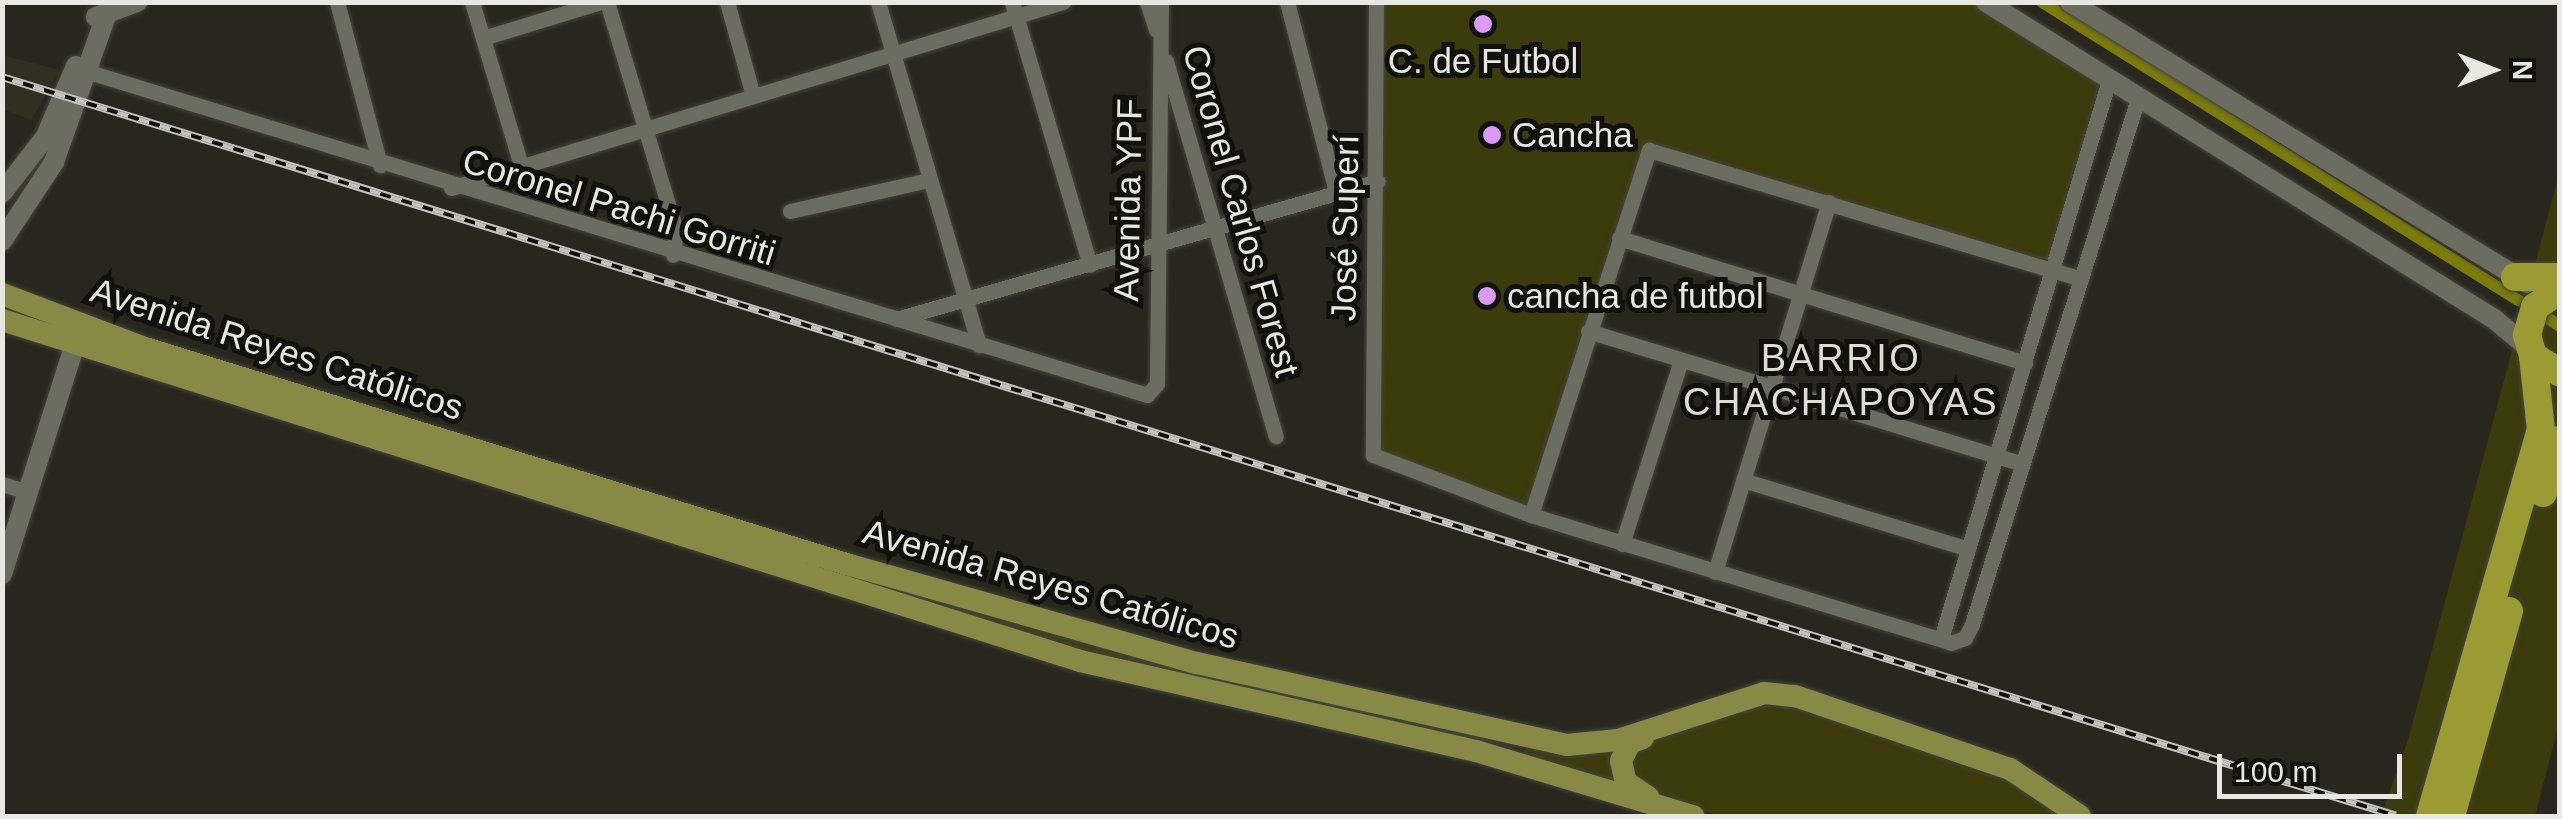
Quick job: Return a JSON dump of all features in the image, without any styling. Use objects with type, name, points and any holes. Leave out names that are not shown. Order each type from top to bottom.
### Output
[{"type":"highway","points":[[2451,816],[2450,783],[2541,430],[2528,321],[2558,289],[2516,277]]},
{"type":"highway","points":[[2531,352],[2560,373]]},
{"type":"highway","points":[[2430,816],[2450,783],[2560,440]]},
{"type":"main road","points":[[2,241],[54,162],[92,20],[137,2]]},
{"type":"main road","points":[[1986,2],[2494,319],[2531,352]]},
{"type":"main road","points":[[2070,2],[2516,277]]},
{"type":"main road","points":[[2,193],[46,136],[80,70]]},
{"type":"main road","name":"Avenida Reyes Católicos","points":[[2,294],[82,324],[850,565],[1216,668],[1568,745],[1618,740],[1764,694],[1826,704],[2010,770],[2080,816]]},
{"type":"main road","name":"Avenida Reyes Católicos","points":[[2,320],[74,347],[1095,666],[1476,751],[1693,816]]},
{"type":"main road","points":[[2,574],[82,324]]},
{"type":"main road","points":[[1693,816],[1638,793],[1626,782],[1621,760],[1630,743],[1711,710]]},
{"type":"street","points":[[337,2],[380,166]]},
{"type":"street","points":[[472,2],[520,162]]},
{"type":"street","points":[[483,38],[604,2],[676,230],[673,255]]},
{"type":"street","points":[[727,2],[752,92]]},
{"type":"street","points":[[878,2],[979,345]]},
{"type":"street","points":[[452,188],[520,162],[893,52],[1014,9],[1062,2]]},
{"type":"street","name":"Coronel Carlos Forest","points":[[1147,2],[1276,436]]},
{"type":"street","name":"Avenida YPF","points":[[1147,396],[1157,384],[1161,2]]},
{"type":"street","points":[[1287,2],[1336,191]]},
{"type":"street","name":"José Superí","points":[[1376,2],[1378,182],[1373,455],[1531,515]]},
{"type":"street","points":[[1014,9],[1090,265]]},
{"type":"street","name":"Coronel Pachi Gorriti","points":[[80,70],[452,188],[1147,396]]},
{"type":"street","points":[[1941,639],[2110,80]]},
{"type":"street","points":[[2080,278],[1653,149],[1642,156],[1531,515],[1941,639],[1960,641],[1972,624],[2138,98]]},
{"type":"street","points":[[790,211],[929,180]]},
{"type":"street","points":[[894,320],[1378,182]]},
{"type":"street","points":[[1716,572],[1829,202]]},
{"type":"street","points":[[1619,238],[2025,363]]},
{"type":"street","points":[[1588,332],[2022,464]]},
{"type":"street","points":[[1622,544],[1681,360]]},
{"type":"street","points":[[1744,480],[1968,549]]},
{"type":"street","points":[[2,484],[29,492]]},
{"type":"shaded area","points":[[1374,3],[1979,3],[2109,80],[2054,271],[1653,149],[1531,515],[1373,455]]},
{"type":"shaded area","points":[[2,55],[60,70],[31,120],[3,109]]},
{"type":"shaded area","points":[[2559,174],[2560,719],[2535,816],[2381,816],[2408,740]]},
{"type":"shaded area","points":[[892,583],[1118,652],[1485,737],[1483,744],[1143,668],[889,592]]},
{"type":"shaded area","points":[[1789,705],[2004,777],[2070,816],[1717,816],[1634,782],[1628,753],[1636,745],[1748,706]]},
{"type":"shaded area","points":[[1527,746],[1614,750],[1616,781],[1522,755]]},
{"type":"waterway","points":[[2042,2],[2518,300]]},
{"type":"waterway","points":[[2546,317],[2560,326]]},
{"type":"railway","points":[[2,77],[2396,816]]},
{"type":"place","name":"C. de Futbol","points":[[1483,24]]},
{"type":"place","name":"Cancha","points":[[1492,135]]},
{"type":"place","name":"cancha de futbol","points":[[1487,296]]},
{"type":"district","name":"BARRIO CHACHAPOYAS","points":[[1841,381]]}]
